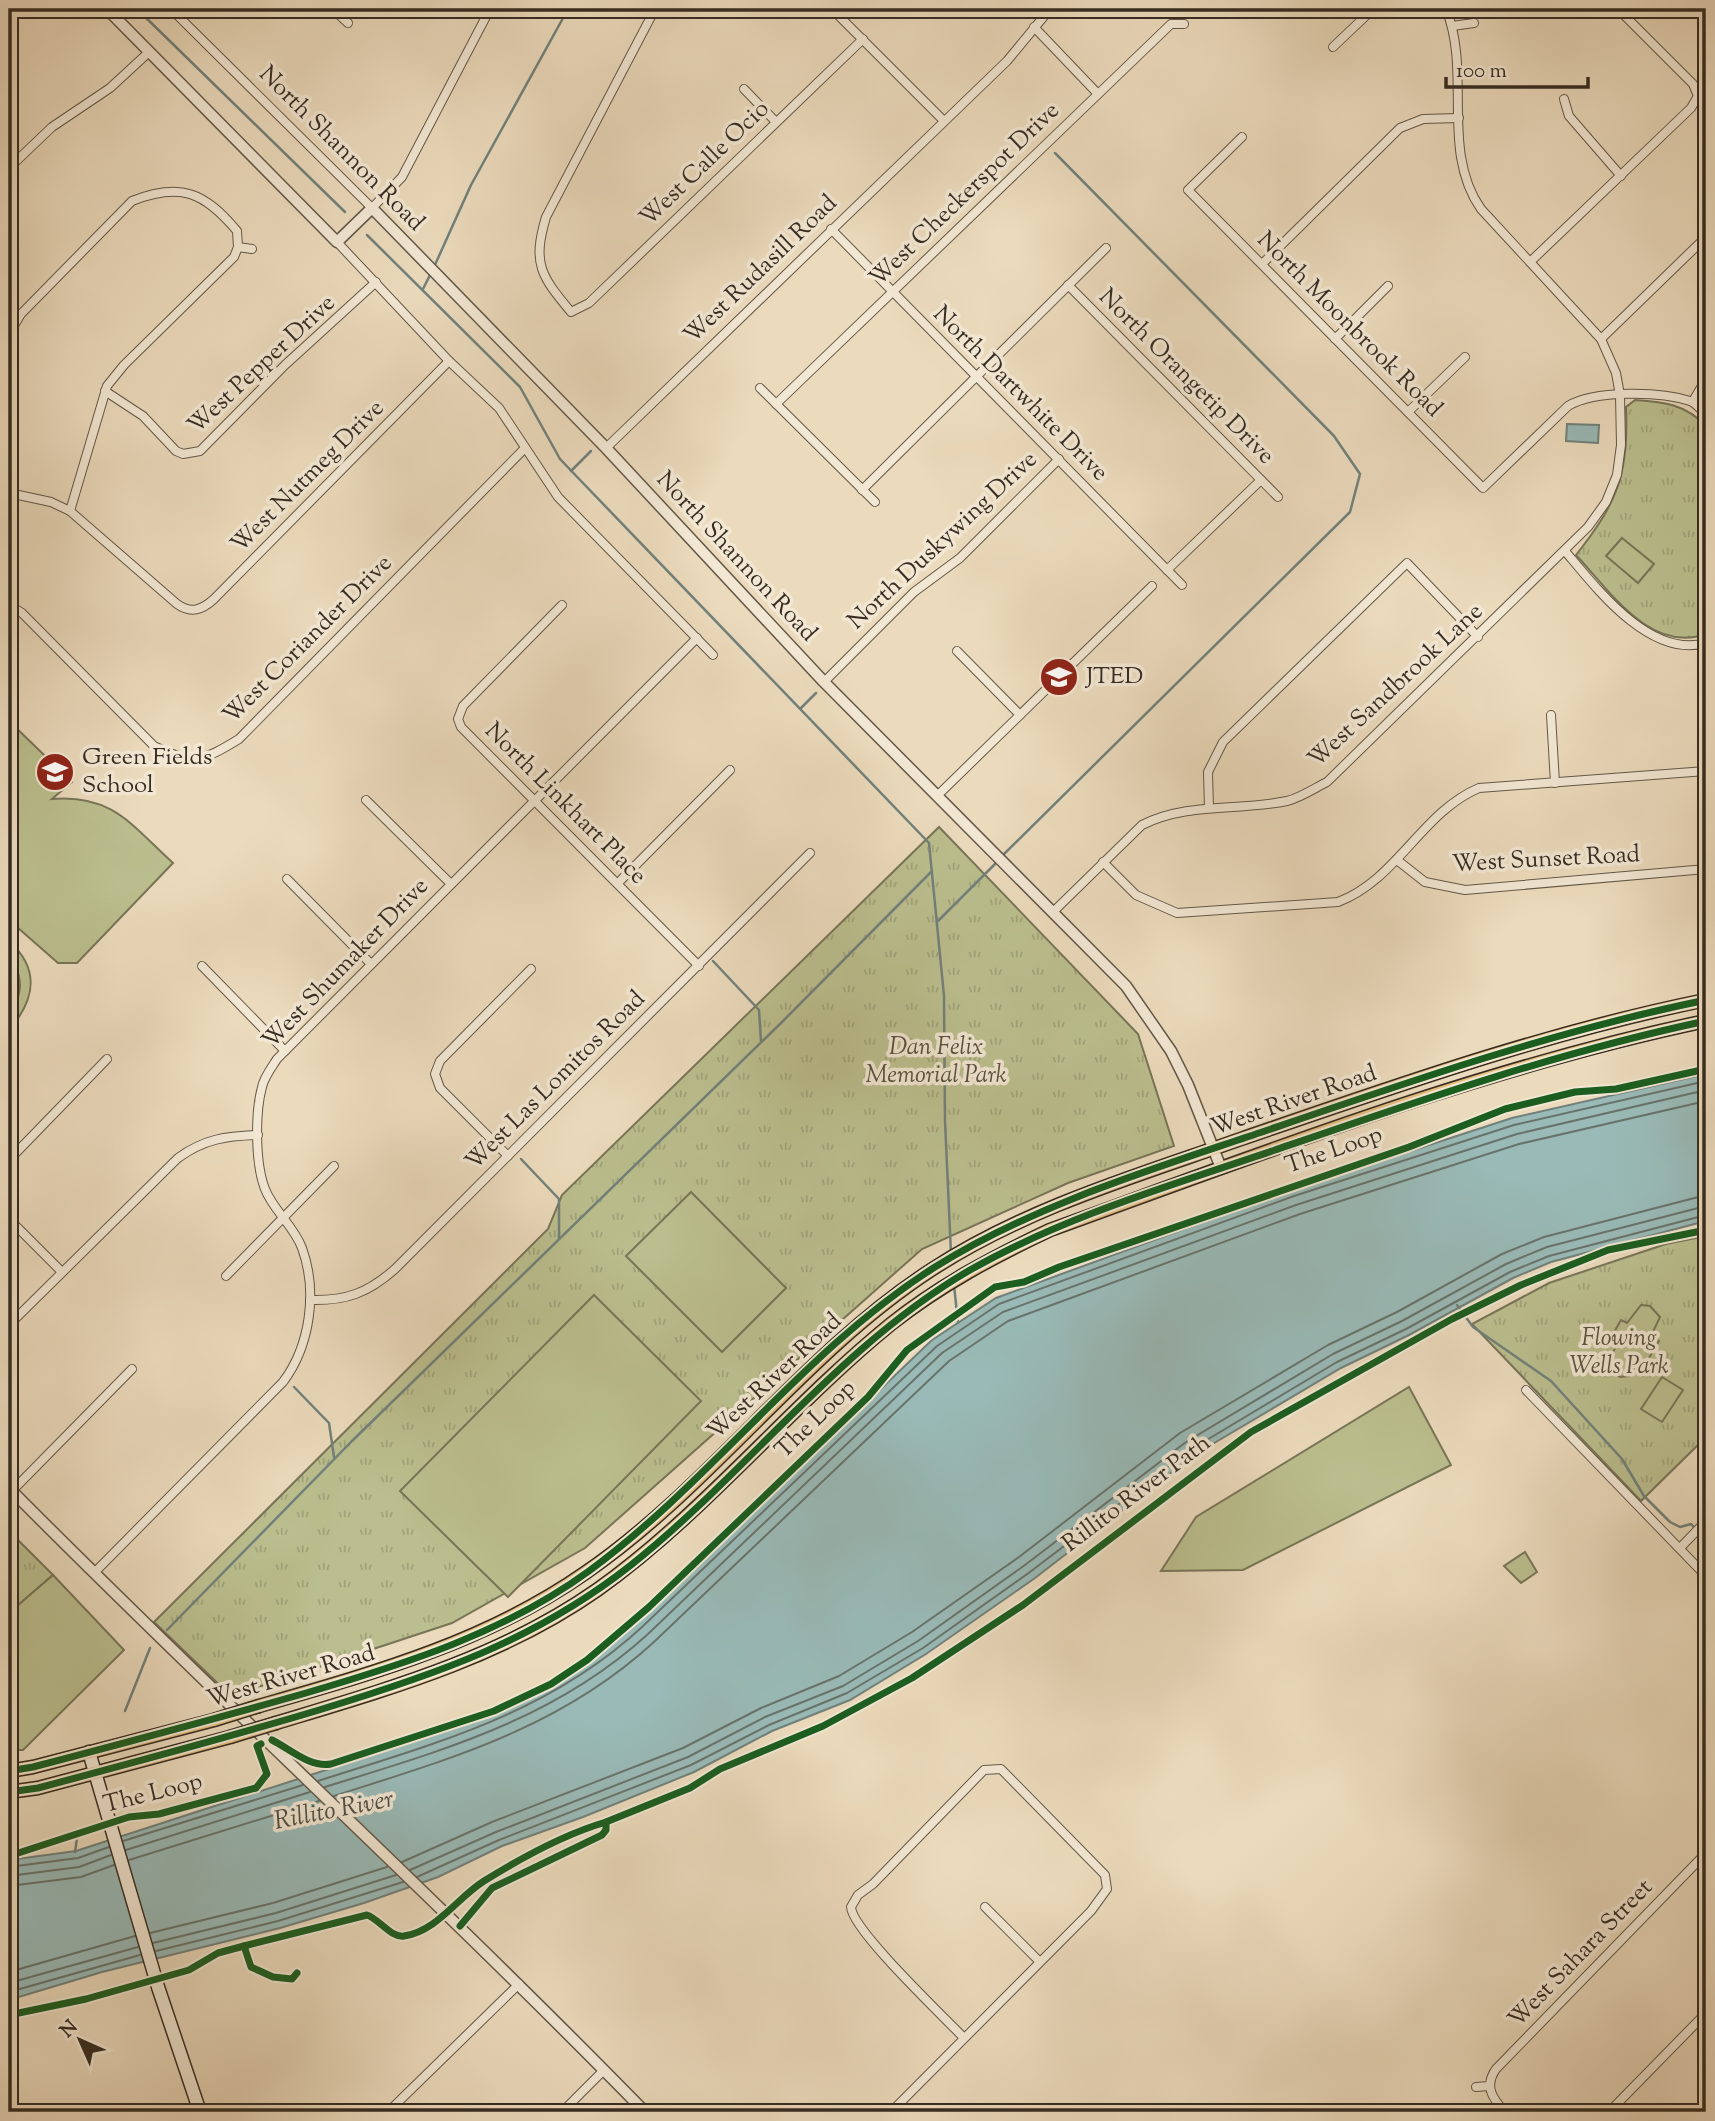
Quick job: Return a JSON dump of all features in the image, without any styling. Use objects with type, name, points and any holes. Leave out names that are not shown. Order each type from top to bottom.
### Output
[{"type":"main road","name":"West River Road","points":[[9,1771],[214,1720],[417,1659],[505,1621],[564,1587],[635,1534],[881,1305],[934,1268],[1057,1205],[1472,1060],[1575,1030],[1706,1000]]},
{"type":"main road","name":"West River Road","points":[[9,1792],[38,1788],[230,1737],[426,1678],[517,1638],[575,1605],[661,1539],[892,1323],[966,1273],[1050,1230],[1221,1168],[1493,1076],[1585,1049],[1706,1021]]},
{"type":"main road","points":[[564,1587],[575,1605]]},
{"type":"main road","points":[[89,1752],[158,1987],[200,2112]]},
{"type":"street","points":[[107,9],[376,282],[449,361],[499,408],[558,497],[713,655]]},
{"type":"street","name":"North Shannon Road","points":[[171,9],[372,208],[606,448],[824,681],[1126,986],[1171,1051],[1188,1085],[1221,1168]]},
{"type":"street","points":[[333,9],[348,23]]},
{"type":"street","points":[[337,242],[402,177],[490,9]]},
{"type":"street","name":"West Calle Ocio","points":[[655,9],[546,217],[538,245],[541,270],[551,289],[571,312],[589,303],[863,39]]},
{"type":"street","points":[[832,9],[943,120]]},
{"type":"street","name":"West Rudasill Road","points":[[606,448],[1007,61],[1050,9]]},
{"type":"street","points":[[1334,47],[1373,9]]},
{"type":"street","name":"West Sandbrook Lane","points":[[1054,911],[1142,825],[1157,817],[1209,808],[1290,801],[1327,782],[1565,551],[1606,502],[1616,475],[1621,445],[1620,395],[1616,373],[1601,340],[1481,209],[1471,194],[1462,164],[1452,26],[1446,9]]},
{"type":"street","points":[[1530,262],[1702,95],[1618,9]]},
{"type":"street","points":[[1452,26],[1474,23]]},
{"type":"street","name":"West Checkerspot Drive","points":[[776,404],[1171,24],[1184,24]]},
{"type":"street","points":[[1034,27],[1098,94]]},
{"type":"street","points":[[9,169],[52,127],[110,88],[149,52]]},
{"type":"street","points":[[744,89],[776,122]]},
{"type":"street","points":[[1564,99],[1569,116],[1621,176]]},
{"type":"street","points":[[1262,264],[1400,128],[1423,119],[1459,118]]},
{"type":"street","name":"North Moonbrook Road","points":[[1242,137],[1188,190],[1483,488],[1568,406],[1583,397],[1620,395]]},
{"type":"street","points":[[9,334],[21,314],[132,201],[156,192],[181,191],[205,198],[237,230],[238,247],[229,262],[124,365],[105,391],[70,511],[51,502],[9,493]]},
{"type":"street","name":"North Dartwhite Drive","points":[[831,229],[1182,585]]},
{"type":"street","points":[[1601,340],[1706,237]]},
{"type":"street","points":[[238,247],[252,250]]},
{"type":"street","points":[[862,490],[1106,248]]},
{"type":"street","name":"West Pepper Drive","points":[[105,391],[142,416],[176,452],[187,458],[200,451],[285,365],[376,282]]},
{"type":"street","name":"North Orangetip Drive","points":[[1068,285],[1278,497]]},
{"type":"street","points":[[1335,339],[1388,286]]},
{"type":"street","points":[[1408,412],[1465,357]]},
{"type":"street","name":"West Nutmeg Drive","points":[[70,511],[177,604],[190,612],[201,608],[214,599],[449,361]]},
{"type":"street","points":[[1693,401],[1706,379]]},
{"type":"street","points":[[760,388],[875,502]]},
{"type":"street","points":[[1620,395],[1693,401],[1706,415]]},
{"type":"street","name":"West Coriander Drive","points":[[9,605],[22,613],[154,746],[182,759],[211,756],[239,739],[525,448]]},
{"type":"street","name":"North Duskywing Drive","points":[[824,681],[914,592],[960,558],[1059,459]]},
{"type":"street","points":[[1167,570],[1261,480]]},
{"type":"street","points":[[1565,551],[1650,636],[1684,645],[1706,643]]},
{"type":"street","points":[[1209,808],[1208,772],[1223,742],[1408,563],[1478,637]]},
{"type":"street","points":[[938,795],[1152,586]]},
{"type":"street","name":"North Linkhart Place","points":[[562,605],[454,718],[534,802],[699,966]]},
{"type":"street","name":"West Shumaker Drive","points":[[94,1573],[283,1381],[298,1362],[306,1335],[310,1300],[302,1247],[265,1190],[258,1135],[262,1086],[285,1051],[696,638]]},
{"type":"street","points":[[957,651],[1020,715]]},
{"type":"street","points":[[1551,715],[1555,783]]},
{"type":"street","points":[[618,883],[730,770]]},
{"type":"street","points":[[1103,862],[1136,895],[1155,906],[1177,913],[1338,902],[1357,895],[1397,860],[1450,806],[1479,788],[1706,771]]},
{"type":"street","points":[[366,800],[451,884]]},
{"type":"street","name":"West Las Lomitos Road","points":[[310,1300],[349,1299],[373,1289],[810,853]]},
{"type":"street","name":"West Sunset Road","points":[[1397,860],[1425,882],[1465,890],[1706,869]]},
{"type":"street","points":[[287,879],[371,964]]},
{"type":"street","points":[[201,966],[285,1051]]},
{"type":"street","points":[[508,1156],[431,1077],[440,1061],[531,969]]},
{"type":"street","points":[[9,1160],[107,1059]]},
{"type":"street","points":[[9,1325],[178,1158],[200,1143],[224,1136],[258,1135]]},
{"type":"street","points":[[226,1276],[334,1166]]},
{"type":"street","points":[[9,1220],[62,1272]]},
{"type":"street","points":[[132,1369],[10,1490],[519,1984],[645,2112]]},
{"type":"street","points":[[1526,1390],[1706,1576]]},
{"type":"street","points":[[1680,1548],[1706,1521]]},
{"type":"street","points":[[891,2112],[1091,1911],[1111,1887],[1105,1875],[993,1763],[848,1906],[857,1923],[887,1958],[964,2038]]},
{"type":"street","name":"West Sahara Street","points":[[1489,2086],[1496,2069],[1706,1853]]},
{"type":"street","points":[[985,1906],[1040,1961]]},
{"type":"street","points":[[388,2112],[519,1984]]},
{"type":"street","points":[[1609,2112],[1706,2014]]},
{"type":"street","points":[[562,2112],[604,2070]]},
{"type":"street","points":[[1476,2087],[1489,2086],[1494,2101],[1505,2112]]},
{"type":"green space","points":[[1635,400],[1674,405],[1706,426],[1706,634],[1686,638],[1667,635],[1649,627],[1617,601],[1576,555],[1602,520],[1618,487],[1625,452],[1626,407]]},
{"type":"green space","points":[[1622,538],[1654,564],[1638,583],[1606,556]]},
{"type":"green space","name":"Green Fields School","points":[[9,721],[72,782],[52,799],[73,799],[106,807],[133,825],[173,863],[77,963],[58,963],[9,920],[9,821],[18,814],[9,817]]},
{"type":"green space","name":"Dan Felix Memorial Park","points":[[939,827],[1138,1034],[1174,1146],[1068,1183],[922,1249],[585,1548],[452,1623],[231,1696],[154,1622],[548,1229],[562,1195]]},
{"type":"green space","points":[[9,941],[26,963],[31,985],[24,1008],[9,1030],[20,985]]},
{"type":"green space","points":[[691,1192],[786,1288],[722,1352],[626,1256]]},
{"type":"green space","name":"Flowing Wells Park","points":[[1706,1236],[1706,1437],[1641,1501],[1472,1324],[1549,1283],[1666,1244]]},
{"type":"green space","points":[[594,1295],[701,1401],[508,1597],[400,1491]]},
{"type":"green space","points":[[1641,1305],[1650,1306],[1660,1317],[1651,1336],[1659,1341],[1646,1363],[1639,1359],[1629,1376],[1620,1377],[1606,1367],[1616,1346],[1609,1341],[1621,1320],[1627,1323]]},
{"type":"green space","points":[[1662,1377],[1683,1390],[1662,1422],[1641,1409]]},
{"type":"green space","points":[[1409,1387],[1451,1465],[1243,1570],[1161,1571],[1196,1517]]},
{"type":"green space","points":[[9,1531],[53,1575],[9,1613]]},
{"type":"green space","points":[[1525,1552],[1537,1572],[1521,1583],[1504,1566]]},
{"type":"green space","points":[[53,1575],[124,1650],[23,1750],[9,1750],[9,1613]]},
{"type":"water","points":[[1567,424],[1599,425],[1598,443],[1566,441]]},
{"type":"water","name":"Rillito River","points":[[1706,1074],[1706,1221],[1551,1262],[1513,1278],[1409,1335],[1341,1368],[1194,1455],[1035,1578],[926,1654],[850,1700],[772,1731],[694,1772],[502,1846],[438,1877],[280,1928],[102,1972],[9,2000],[9,1860],[76,1851],[477,1721],[550,1688],[620,1638],[932,1340],[996,1298],[1291,1190],[1512,1118]]},
{"type":"waterway","points":[[137,9],[345,212]]},
{"type":"waterway","points":[[434,267],[471,185],[568,9]]},
{"type":"waterway","points":[[1001,857],[1350,512],[1360,474],[1334,436],[1055,153]]},
{"type":"waterway","points":[[367,235],[520,387],[560,459],[929,843],[944,996],[945,1121],[951,1254]]},
{"type":"waterway","points":[[423,289],[431,273]]},
{"type":"waterway","points":[[571,471],[591,451]]},
{"type":"waterway","points":[[801,708],[816,693]]},
{"type":"waterway","points":[[937,922],[997,862]]},
{"type":"waterway","points":[[167,1630],[351,1442],[780,1024],[932,871]]},
{"type":"waterway","points":[[713,961],[759,1010],[761,1041]]},
{"type":"waterway","points":[[521,1159],[559,1199],[559,1238]]},
{"type":"waterway","points":[[954,1285],[958,1323]]},
{"type":"waterway","points":[[1457,1305],[1473,1327],[1551,1381],[1622,1459],[1644,1496],[1670,1522],[1680,1527],[1691,1524],[1702,1536],[1706,1559]]},
{"type":"waterway","points":[[294,1387],[329,1423],[334,1457]]},
{"type":"waterway","points":[[125,1711],[150,1648]]},
{"type":"waterway","points":[[75,1852],[77,1838]]},
{"type":"cycle path","points":[[9,1771],[135,1740],[343,1682],[417,1658],[523,1612],[589,1571],[634,1535],[677,1497],[801,1375],[888,1300],[935,1267],[1054,1206],[1138,1174],[1429,1076],[1539,1042],[1706,1000]]},
{"type":"cycle path","name":"The Loop","points":[[9,1792],[38,1788],[144,1760],[361,1697],[482,1653],[558,1615],[595,1592],[674,1529],[836,1372],[878,1335],[970,1270],[1043,1233],[1159,1189],[1435,1096],[1597,1047],[1706,1021]]},
{"type":"cycle path","name":"The Loop","points":[[272,1740],[308,1761],[331,1764],[494,1711],[551,1684],[587,1660],[649,1607],[868,1397],[907,1350],[995,1287],[1024,1282],[1059,1267],[1409,1147],[1505,1109],[1575,1092],[1616,1089],[1706,1069]]},
{"type":"cycle path","name":"Rillito River Path","points":[[460,1926],[492,1888],[602,1835],[606,1830],[606,1822],[690,1788],[720,1769],[823,1726],[912,1678],[1023,1605],[1251,1432],[1452,1319],[1521,1285],[1608,1250],[1706,1230]]},
{"type":"cycle path","name":"The Loop","points":[[9,1856],[129,1817],[159,1814],[256,1788],[267,1774],[257,1746],[261,1744]]},
{"type":"cycle path","points":[[244,1946],[367,1915],[399,1936],[416,1933],[437,1921],[474,1888],[513,1864],[559,1840],[606,1822]]},
{"type":"cycle path","points":[[9,2015],[86,1999],[189,1970],[218,1953],[244,1946],[251,1967],[273,1977],[292,1979],[297,1973]]},
{"type":"place","name":"JTED","points":[[1059,677]]},
{"type":"place","name":"Green Fields School","points":[[55,772]]}]
